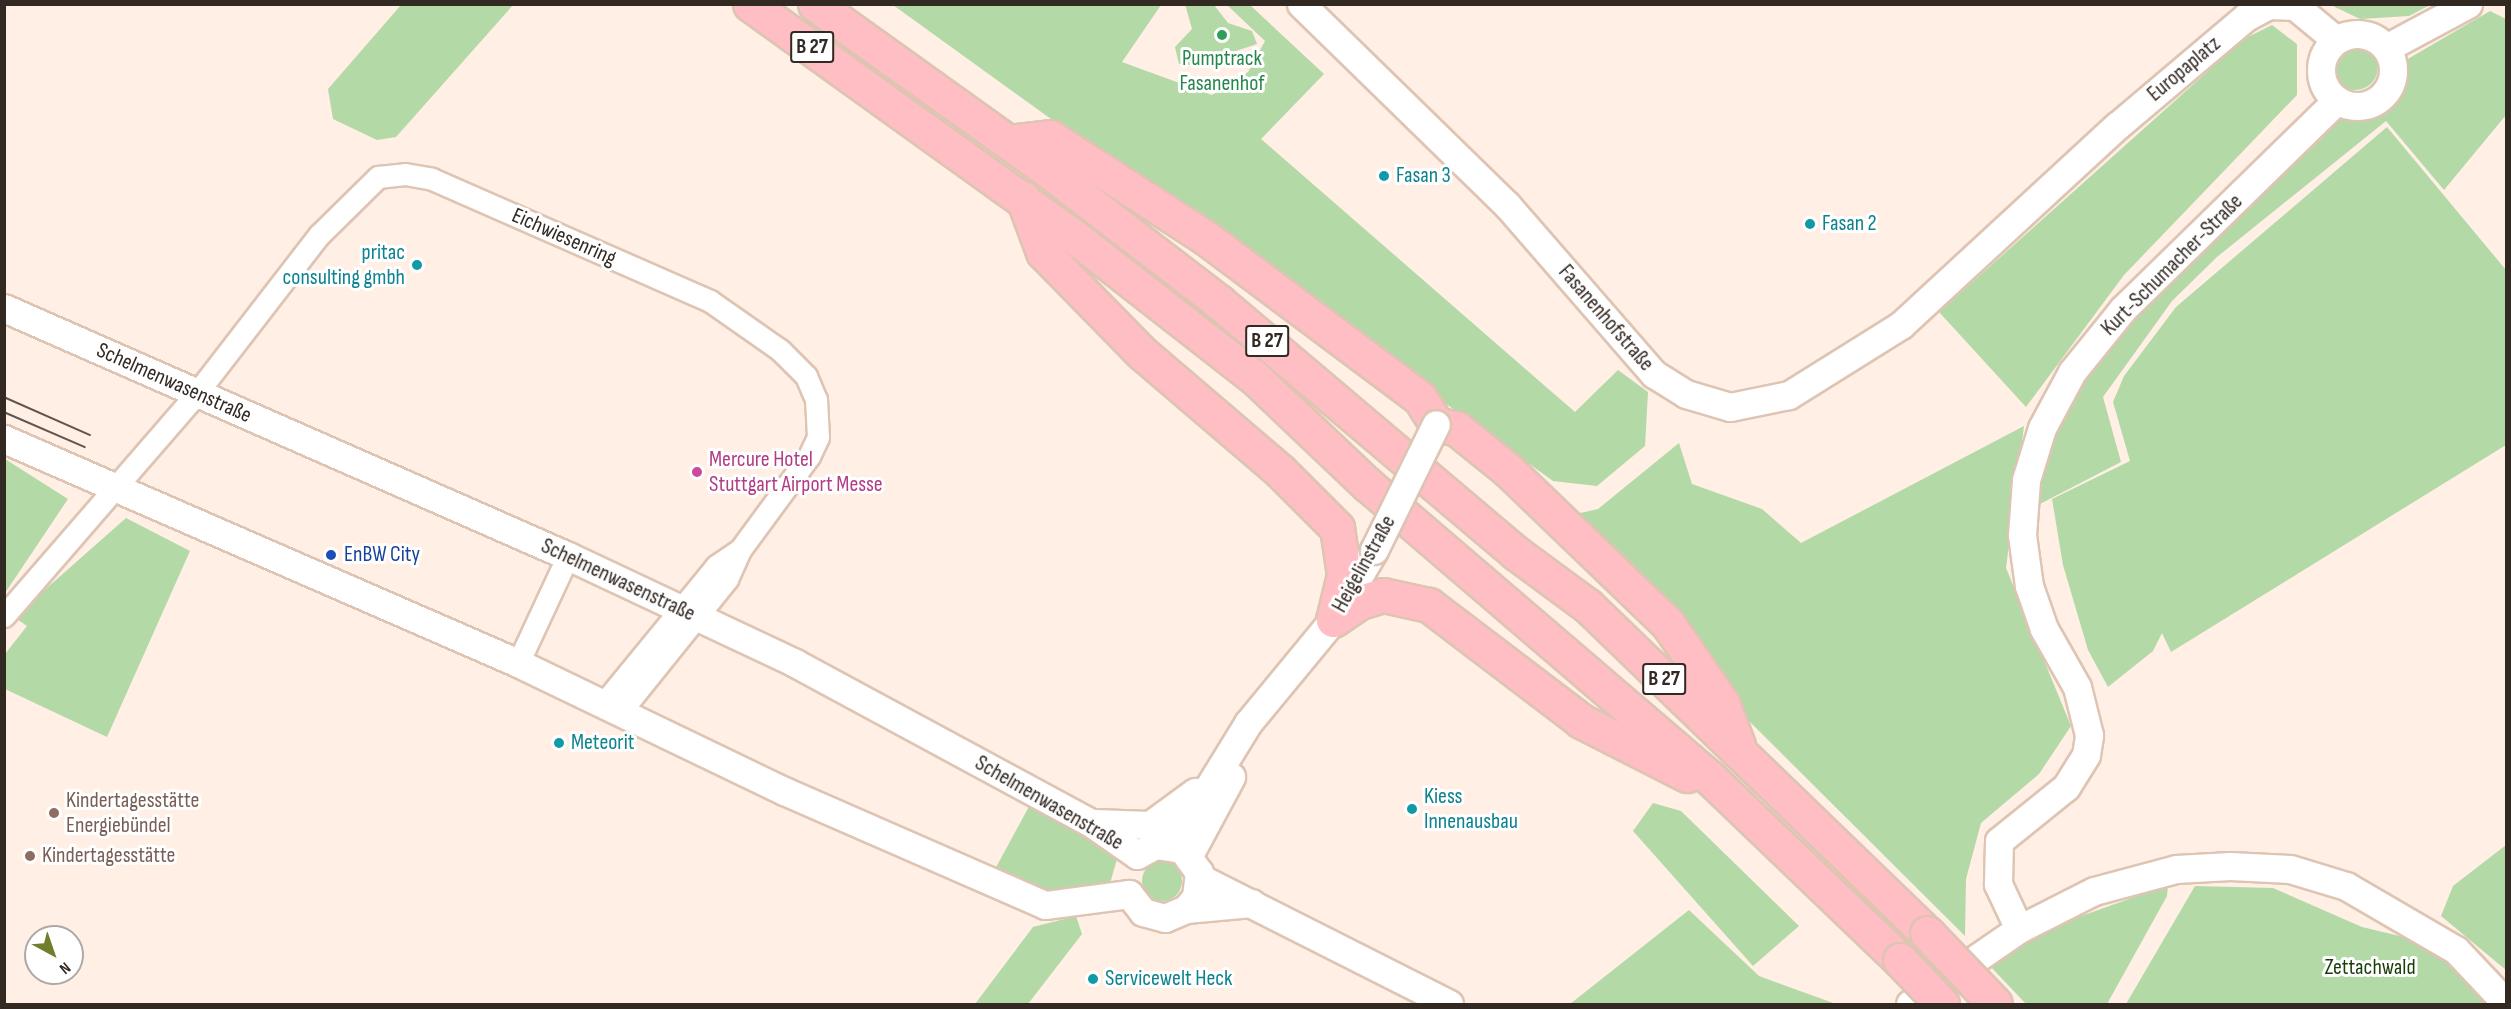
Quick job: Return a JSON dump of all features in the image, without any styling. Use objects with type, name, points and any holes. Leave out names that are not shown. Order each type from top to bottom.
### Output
[{"type":"highway","name":"B 27","points":[[750,4],[1023,198],[1254,377],[1368,485],[1710,778],[1900,960],[1942,1005]]},
{"type":"highway","name":"B 27","points":[[814,4],[1009,142],[1219,302],[1516,553],[1588,606],[1927,933],[1995,1005]]},
{"type":"highway","points":[[1009,142],[1050,137],[1206,238],[1420,398],[1436,424],[1457,429],[1509,470],[1668,624],[1722,703],[1740,752]]},
{"type":"highway","points":[[1023,198],[1043,252],[1142,353],[1280,471],[1337,528],[1344,575],[1333,620]]},
{"type":"highway","points":[[1333,620],[1360,602],[1383,595],[1429,605],[1581,721],[1677,773],[1710,778]]},
{"type":"street","name":"Fasanenhofstraße","points":[[1301,4],[1507,205],[1654,374],[1714,403],[1730,407],[1789,395],[1856,356],[1943,290],[2045,193]]},
{"type":"street","points":[[2386,48],[2468,4]]},
{"type":"street","name":"Europaplatz","points":[[2045,193],[2217,40],[2269,5],[2295,6],[2336,40]]},
{"type":"street","points":[[2363,34],[2386,48],[2393,64],[2383,95],[2353,106],[2337,100],[2325,87],[2321,71],[2324,53],[2336,40],[2363,34]]},
{"type":"street","name":"Kurt-Schumacher-Straße","points":[[2019,929],[1998,884],[1999,841],[2066,787],[2086,756],[2089,735],[2077,687],[2044,629],[2029,586],[2022,535],[2026,480],[2043,428],[2072,372],[2123,309],[2337,100]]},
{"type":"street","name":"Eichwiesenring","points":[[4,616],[118,487],[196,394],[319,235],[378,177],[405,174],[432,179],[710,301],[780,350],[806,376],[816,399],[818,437],[740,550],[727,579],[688,612],[612,707]]},
{"type":"street","name":"Schelmenwasenstraße","points":[[4,308],[568,556],[688,612],[1091,823],[1137,855],[1185,859]]},
{"type":"street","name":"Heigelinstraße","points":[[1185,859],[1189,819],[1212,777],[1333,620],[1374,550],[1436,424]]},
{"type":"street","points":[[4,439],[518,663],[784,791],[1045,905],[1129,894],[1154,917],[1186,909],[1252,903]]},
{"type":"street","points":[[518,663],[568,556]]},
{"type":"street","name":"Heigelinstraße","points":[[1185,859],[1276,693]]},
{"type":"street","points":[[1091,823],[1150,825],[1212,777]]},
{"type":"street","points":[[1185,859],[1196,897],[1186,909]]},
{"type":"street","points":[[1185,859],[1252,903],[1449,1005]]},
{"type":"street","points":[[1910,1005],[2019,929],[2135,877],[2229,866],[2290,869],[2346,886],[2410,918],[2456,950],[2506,1003]]},
{"type":"green space","name":"Pumptrack Fasanenhof","points":[[1185,4],[1214,5],[1228,23],[1252,31],[1257,44],[1194,65],[1179,64],[1175,47],[1192,29]]},
{"type":"green space","points":[[401,5],[513,5],[396,137],[377,140],[333,119],[328,89]]},
{"type":"green space","points":[[893,5],[1161,5],[1122,62],[1212,95],[1248,72],[1265,41],[1227,5],[1250,5],[1324,74],[1261,139],[1575,412],[1618,370],[1648,392],[1645,446],[1597,486],[1553,481]]},
{"type":"green space","points":[[2430,5],[2409,16],[2360,19],[2333,6]]},
{"type":"green space","points":[[2490,11],[2506,19],[2506,115],[2444,190],[2386,121],[2217,257],[2172,301],[2103,397],[2121,462],[2036,506],[2050,437],[2082,375],[2125,320],[2341,116],[2358,117],[2389,99],[2406,60]]},
{"type":"green space","points":[[2272,25],[2297,44],[2297,95],[2124,275],[2026,407],[1939,312],[2244,39]]},
{"type":"green space","points":[[2355,44],[2371,51],[2378,67],[2371,83],[2355,90],[2339,83],[2332,67],[2339,51]]},
{"type":"green space","points":[[2387,127],[2506,270],[2506,445],[2171,652],[2162,633],[2153,651],[2108,687],[2088,650],[2063,565],[2052,499],[2130,461],[2113,402],[2124,376],[2176,307]]},
{"type":"green space","points":[[2024,426],[2006,568],[2071,726],[2039,774],[1981,823],[1966,879],[1965,936],[1746,718],[1677,618],[1576,514],[1598,509],[1679,443],[1692,484],[1762,509],[1801,543]]},
{"type":"green space","points":[[5,459],[68,499],[5,593]]},
{"type":"green space","points":[[126,518],[190,551],[107,737],[5,689],[5,654],[27,626],[14,617]]},
{"type":"green space","points":[[1032,801],[1119,852],[1109,887],[1059,895],[994,871]]},
{"type":"green space","points":[[1653,803],[1681,811],[1799,926],[1753,966],[1633,831]]},
{"type":"green space","points":[[2506,845],[2506,970],[2441,916],[2453,886]]},
{"type":"green space","points":[[1162,861],[1170,862],[1176,867],[1181,873],[1181,889],[1176,895],[1170,900],[1162,901],[1154,900],[1148,895],[1143,889],[1142,881],[1143,873],[1148,867],[1154,862]]},
{"type":"green space","points":[[2168,885],[2167,896],[2107,1004],[2026,1004],[1990,966],[2045,929]]},
{"type":"green space","name":"Zettachwald","points":[[2195,886],[2273,888],[2362,927],[2429,943],[2494,1004],[2126,1004]]},
{"type":"green space","points":[[1689,910],[1759,976],[1836,1004],[1570,1004]]},
{"type":"green space","points":[[1076,916],[1082,934],[1028,1004],[975,1004],[1033,927]]},
{"type":"tram line","points":[[4,397],[90,435]]},
{"type":"tram line","points":[[4,412],[85,447]]},
{"type":"place","name":"Pumptrack Fasanenhof","points":[[1222,35]]},
{"type":"place","name":"Fasan 3","points":[[1384,176]]},
{"type":"place","name":"Fasan 2","points":[[1810,224]]},
{"type":"place","name":"pritac consulting gmbh","points":[[417,265]]},
{"type":"place","name":"Mercure Hotel Stuttgart Airport Messe","points":[[697,472]]},
{"type":"place","name":"EnBW City","points":[[331,555]]},
{"type":"place","name":"Meteorit","points":[[559,743]]},
{"type":"place","name":"Kiess Innenausbau","points":[[1412,809]]},
{"type":"place","name":"Kindertagesstätte Energiebündel","points":[[54,813]]},
{"type":"place","name":"Kindertagesstätte","points":[[30,856]]},
{"type":"place","name":"Servicewelt Heck","points":[[1093,979]]}]
